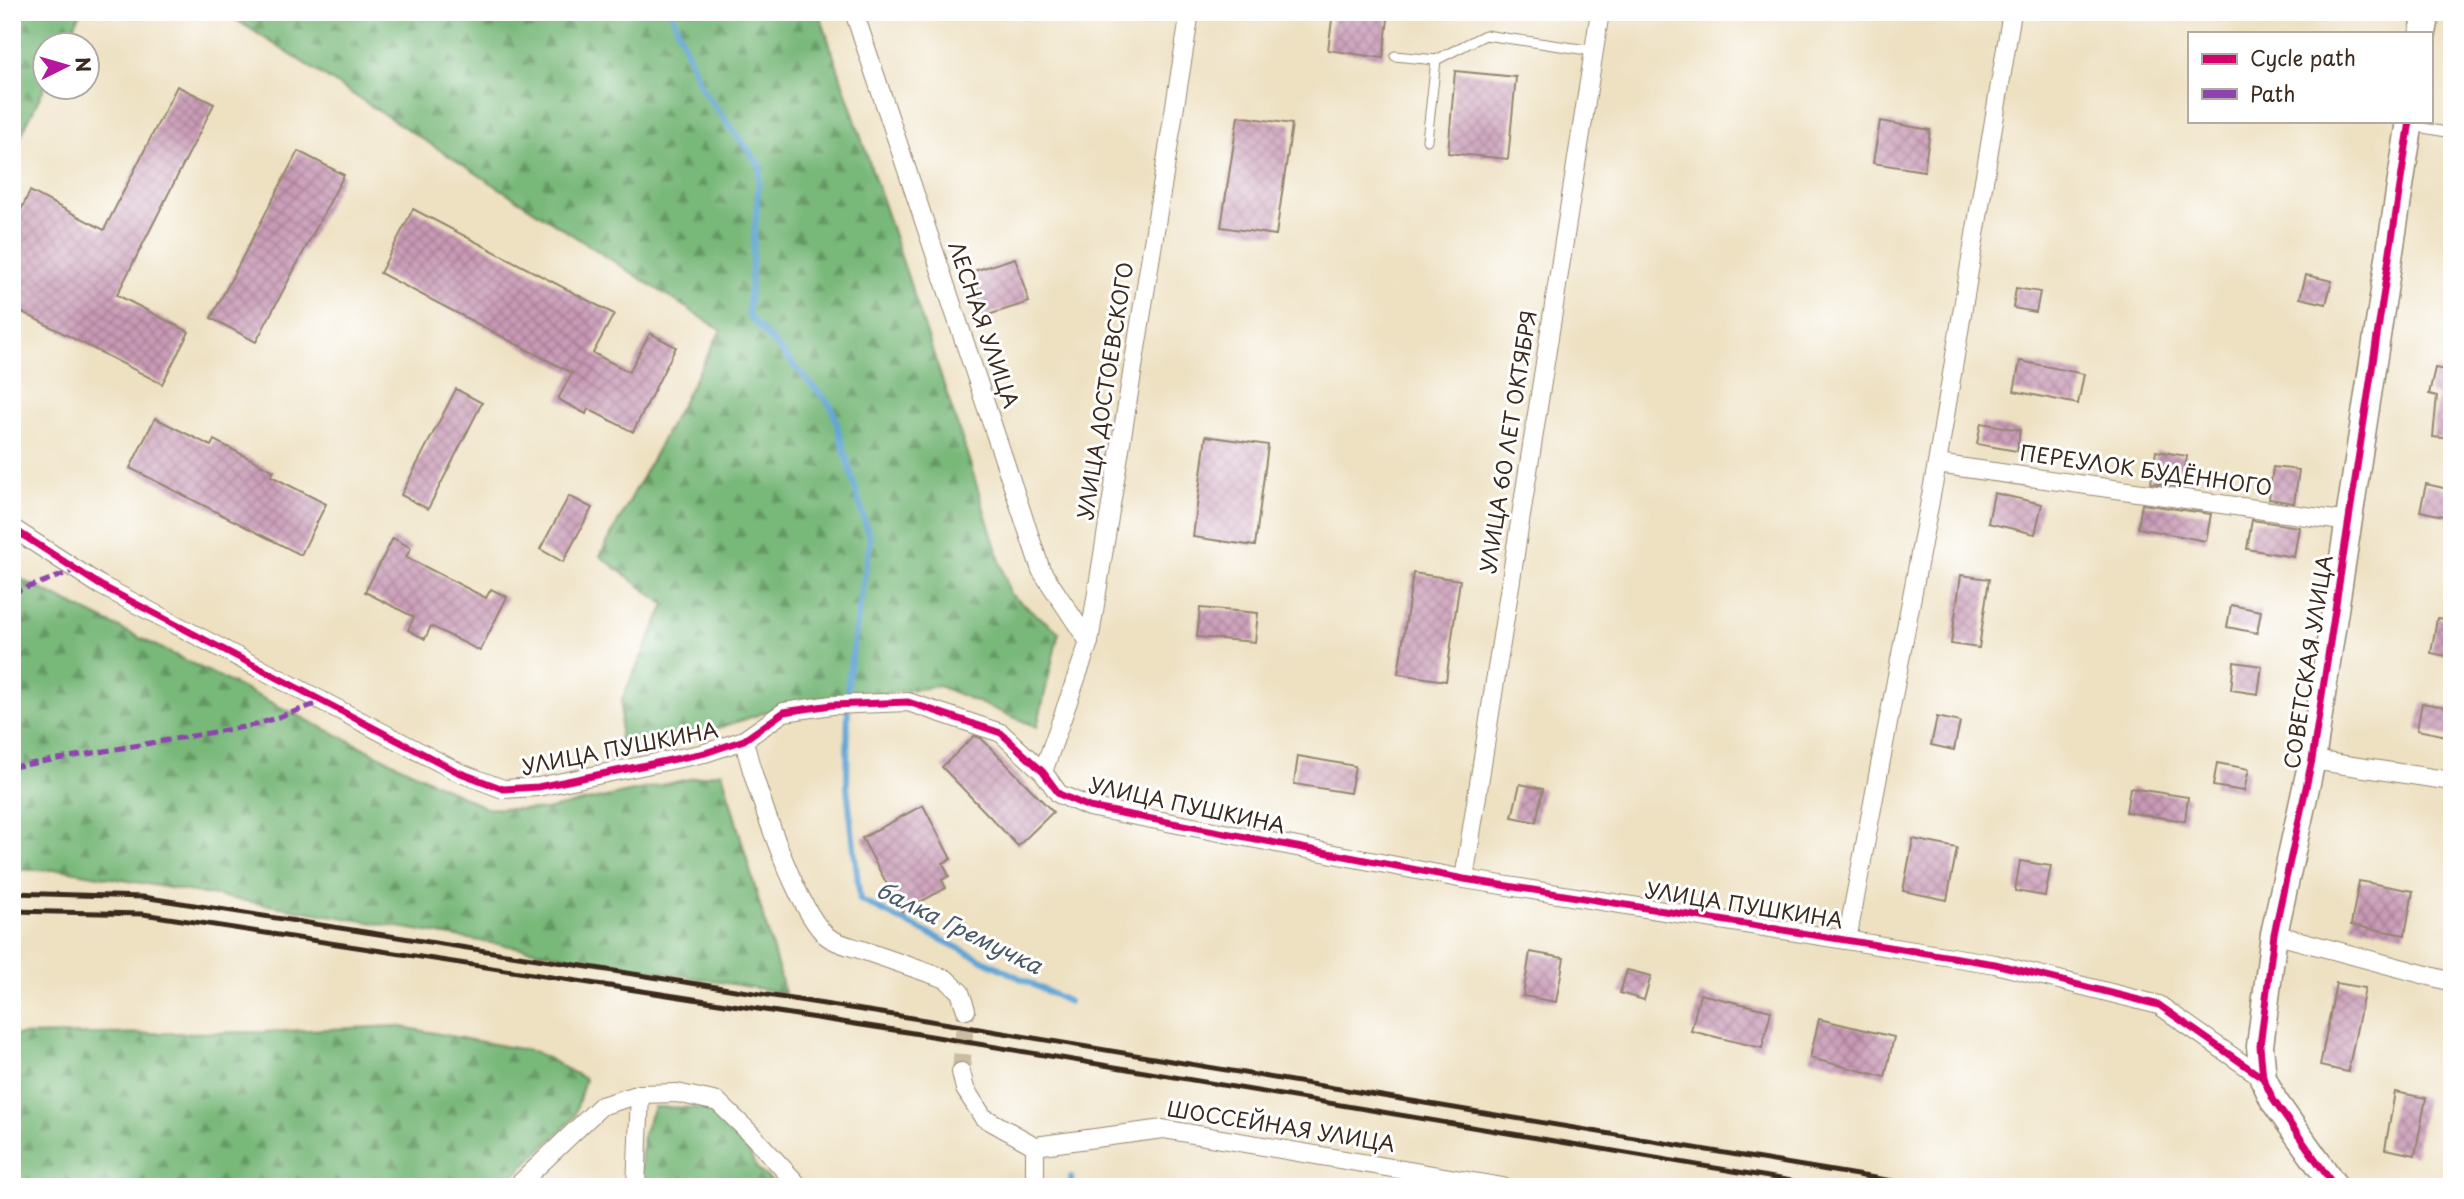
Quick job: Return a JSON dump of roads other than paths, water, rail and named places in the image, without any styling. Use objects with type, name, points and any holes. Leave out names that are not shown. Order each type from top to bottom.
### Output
[{"type":"street","name":"ЛЕСНАЯ УЛИЦА","points":[[854,12],[1041,570],[1089,642]]},
{"type":"street","name":"УЛИЦА ДОСТОЕВСКОГО","points":[[1043,772],[1089,642],[1190,12]]},
{"type":"street","name":"УЛИЦА 60 ЛЕТ ОКТЯБРЯ","points":[[1464,878],[1600,12]]},
{"type":"street","points":[[1847,940],[1937,464],[2012,12]]},
{"type":"street","points":[[2423,32],[2427,12]]},
{"type":"street","name":"СОВЕТСКАЯ УЛИЦА","points":[[2335,1187],[2274,1101],[2263,1078],[2260,1046],[2274,934],[2312,760],[2410,123]]},
{"type":"street","name":"ПЕРЕУЛОК БУДЁННОГО","points":[[1937,464],[2349,522]]},
{"type":"street","name":"УЛИЦА ПУШКИНА","points":[[12,528],[100,585],[458,772],[503,789],[538,787],[705,754],[744,740],[784,712],[832,705],[908,702],[1001,733],[1043,772],[1059,794],[1089,807],[1464,878],[1995,964],[2159,1005],[2263,1078]]},
{"type":"street","points":[[744,740],[749,763],[774,831],[806,909],[816,924],[830,939],[946,979],[960,992],[966,1010]]},
{"type":"street","points":[[2312,760],[2452,781]]},
{"type":"street","points":[[2274,934],[2452,982]]},
{"type":"street","points":[[961,1072],[969,1096],[983,1117],[1035,1146],[1035,1187]]},
{"type":"street","points":[[516,1187],[601,1106],[640,1094],[677,1093],[718,1102],[800,1187]]},
{"type":"street","points":[[636,1187],[640,1094]]},
{"type":"street","name":"ШОССЕЙНАЯ УЛИЦА","points":[[1035,1146],[1163,1129],[1503,1187]]},
{"type":"lane","points":[[1395,56],[1436,61],[1485,35],[1594,51]]},
{"type":"lane","points":[[1427,140],[1436,61]]},
{"type":"lane","points":[[2410,123],[2452,133]]},
{"type":"waterway","name":"балка Гремучка","points":[[671,12],[702,89],[760,166],[748,315],[832,407],[870,540],[848,680],[847,787],[860,900],[1069,1002]]},
{"type":"waterway","name":"балка Гремучка","points":[[1071,1177],[1072,1187]]},
{"type":"tunnel","points":[[961,1072],[966,1010]]},
{"type":"railway","points":[[12,893],[143,897],[913,1018],[1929,1187]]},
{"type":"railway","points":[[12,911],[143,914],[907,1032],[1828,1187]]}]
